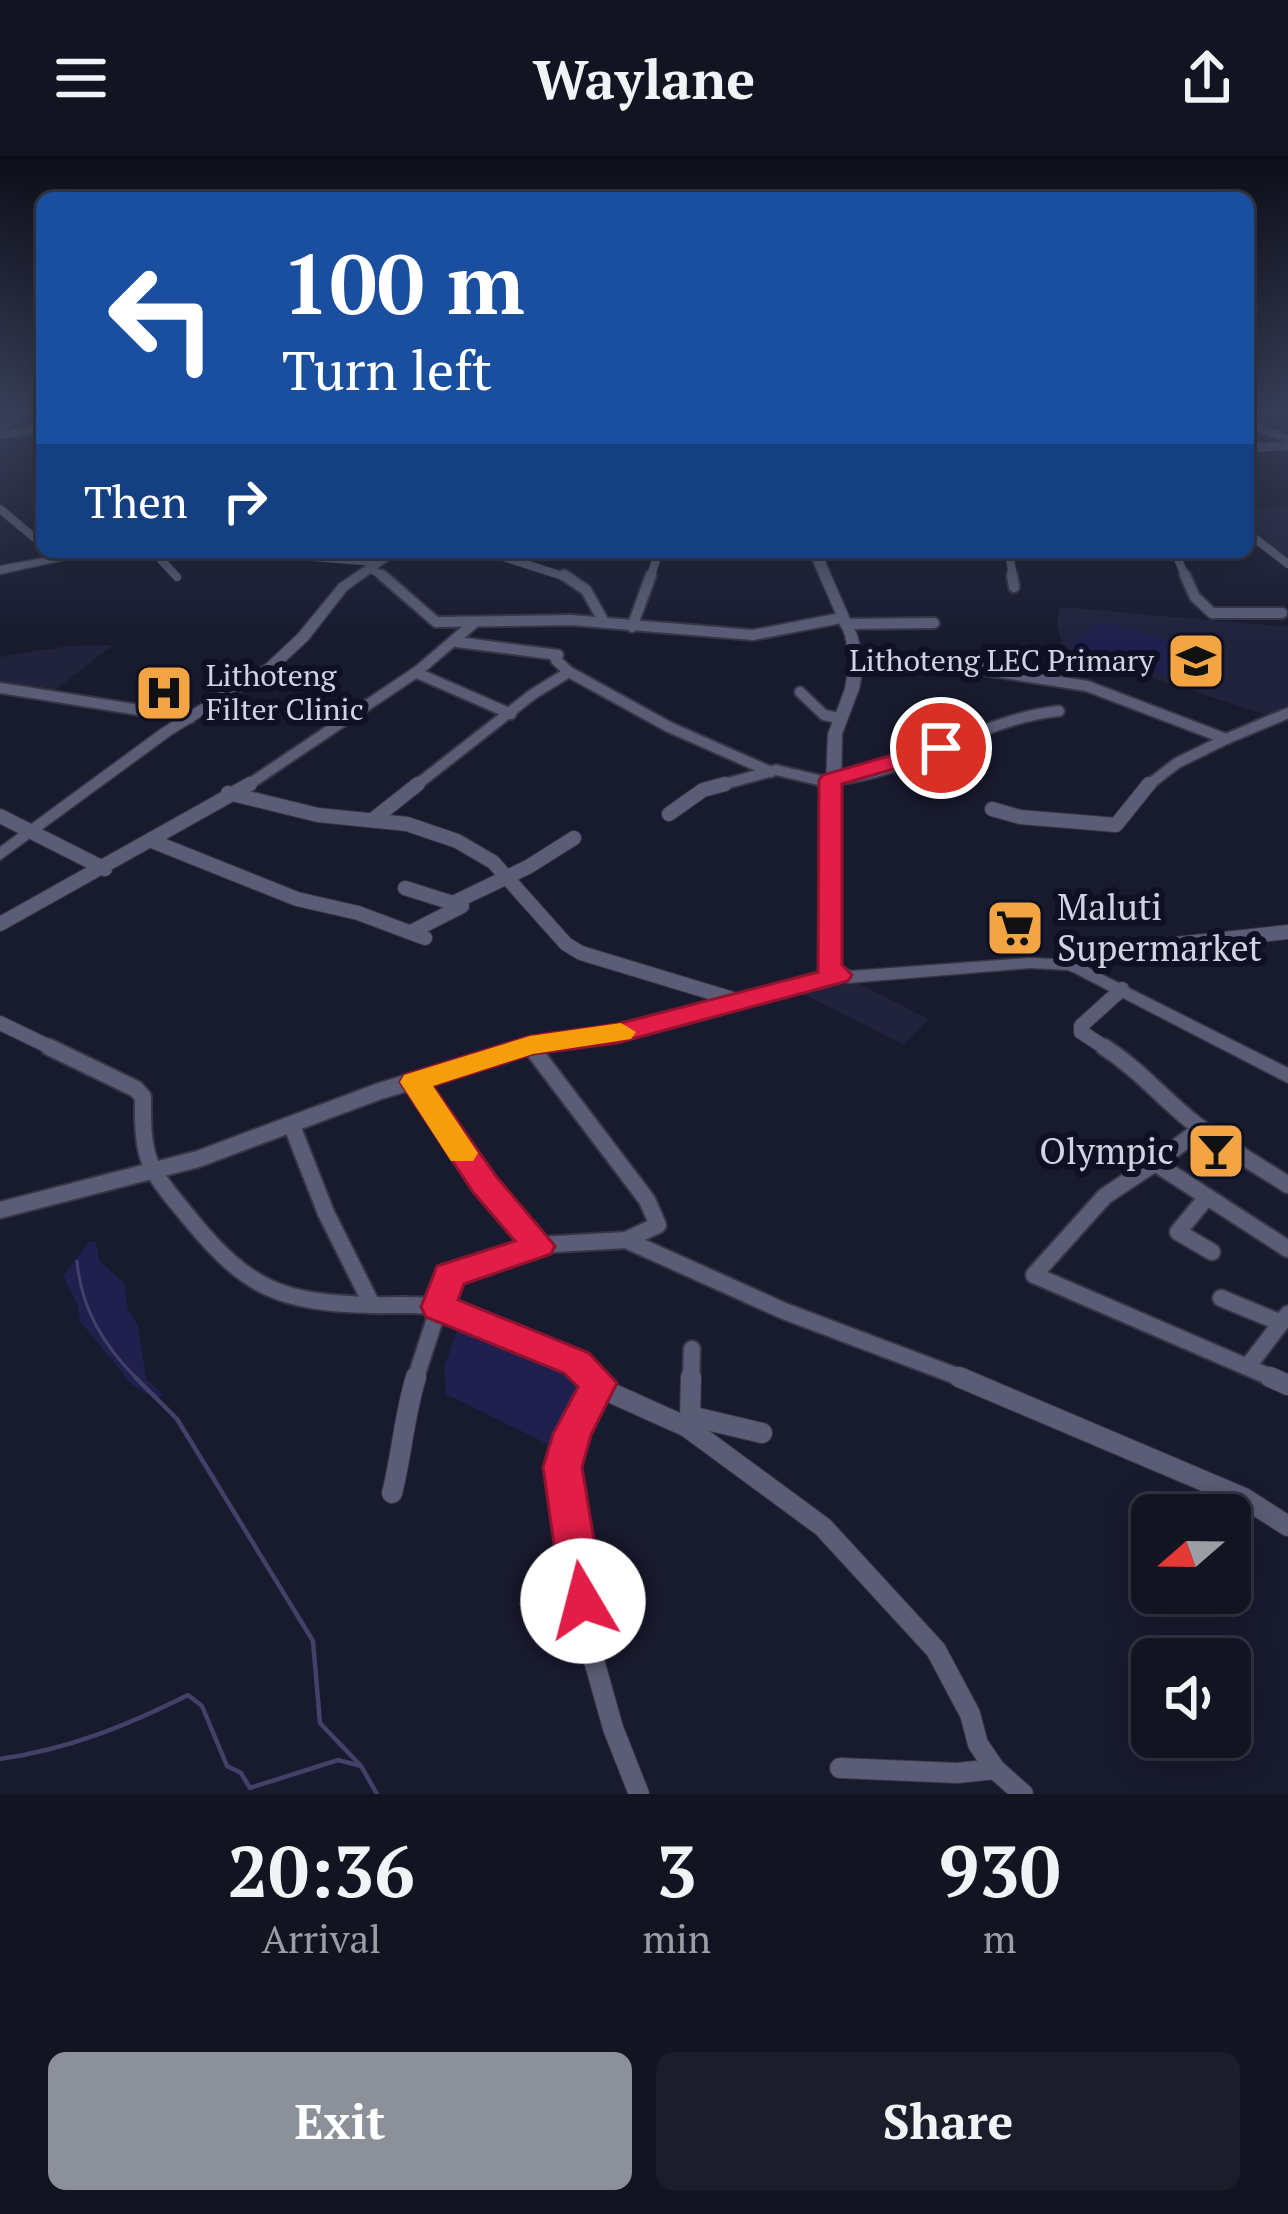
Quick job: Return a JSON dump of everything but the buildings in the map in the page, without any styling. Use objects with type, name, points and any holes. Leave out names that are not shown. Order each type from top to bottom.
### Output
[{"type":"main road","points":[[0,570],[45,558]]},
{"type":"main road","points":[[0,855],[190,718],[271,667],[303,637],[343,587],[385,558]]},
{"type":"main road","points":[[817,558],[856,661],[852,688],[838,718],[831,782],[829,968],[839,975],[1052,962],[1073,965],[1288,1076]]},
{"type":"street","points":[[0,509],[36,539]]},
{"type":"street","points":[[1254,538],[1288,564]]},
{"type":"street","points":[[160,558],[177,577]]},
{"type":"street","points":[[304,558],[374,566],[436,622],[604,622],[753,635],[843,621],[934,622]]},
{"type":"street","points":[[516,558],[540,563],[580,584],[595,598],[604,622]]},
{"type":"street","points":[[632,626],[657,558]]},
{"type":"street","points":[[1011,558],[1014,586]]},
{"type":"street","points":[[1178,558],[1195,597],[1212,613],[1282,613]]},
{"type":"street","points":[[0,924],[152,841],[417,673],[474,622]]},
{"type":"street","points":[[457,642],[558,655],[556,660],[568,673],[669,727],[771,772],[831,782],[912,760],[1007,723],[1059,711]]},
{"type":"street","points":[[856,661],[998,671],[1087,686],[1226,739]]},
{"type":"street","points":[[417,673],[511,714]]},
{"type":"street","points":[[375,818],[532,694],[568,673]]},
{"type":"street","points":[[0,688],[190,718]]},
{"type":"street","points":[[800,692],[824,715],[838,718]]},
{"type":"street","points":[[992,809],[1032,819],[1116,825],[1131,800],[1170,764],[1288,713]]},
{"type":"street","points":[[669,814],[704,790],[771,772]]},
{"type":"street","points":[[228,793],[318,815],[375,818],[458,841],[477,850],[506,875],[566,944],[581,953],[741,1002]]},
{"type":"street","points":[[0,816],[104,869]]},
{"type":"street","points":[[455,902],[574,838]]},
{"type":"street","points":[[152,841],[297,899],[419,935],[462,906],[405,888]]},
{"type":"street","points":[[1073,965],[1100,952],[1288,932]]},
{"type":"street","points":[[0,1210],[151,1171],[530,1045],[617,1034],[839,975]]},
{"type":"street","points":[[1122,989],[1081,1026],[1081,1032],[1142,1071],[1169,1103],[1201,1129],[1288,1185]]},
{"type":"street","points":[[0,1023],[136,1089],[143,1097],[140,1133],[151,1171],[226,1262],[255,1281],[317,1304],[439,1307],[576,1363],[598,1383],[689,1422],[762,1433]]},
{"type":"street","points":[[392,1493],[402,1454],[403,1419],[449,1276],[539,1246],[626,1240],[658,1225],[651,1206],[608,1142],[571,1103],[530,1045]]},
{"type":"street","points":[[415,1082],[484,1184],[539,1246]]},
{"type":"street","points":[[292,1126],[326,1213],[372,1305]]},
{"type":"street","points":[[1201,1129],[1155,1163],[1139,1168],[1034,1275],[1288,1385]]},
{"type":"street","points":[[1155,1163],[1288,1249]]},
{"type":"street","points":[[1207,1197],[1178,1232],[1212,1252]]},
{"type":"street","points":[[626,1240],[784,1311],[1008,1396],[1173,1466],[1244,1498],[1288,1526]]},
{"type":"street","points":[[1221,1298],[1285,1319],[1248,1366]]},
{"type":"street","points":[[689,1422],[692,1349]]},
{"type":"street","points":[[598,1383],[572,1434],[562,1467],[590,1646],[613,1728],[639,1794]]},
{"type":"street","points":[[689,1422],[824,1527],[885,1591],[936,1650],[970,1714],[978,1744],[995,1769],[1024,1794]]},
{"type":"street","points":[[840,1768],[881,1767],[960,1776],[995,1769]]},
{"type":"shaded area","points":[[1288,506],[1288,561],[1254,536],[1254,509]]},
{"type":"shaded area","name":"Lithoteng LEC Primary","points":[[1060,607],[1288,627],[1288,705],[1267,715],[1063,649],[1057,624]]},
{"type":"shaded area","points":[[1099,621],[1210,651],[1183,680],[1069,647]]},
{"type":"shaded area","points":[[113,645],[49,694],[0,686],[0,657],[68,646]]},
{"type":"shaded area","points":[[858,983],[928,1019],[904,1045],[801,993],[821,985]]},
{"type":"shaded area","points":[[89,1242],[96,1242],[99,1261],[124,1283],[128,1311],[138,1325],[146,1379],[163,1394],[157,1399],[133,1386],[80,1321],[63,1276]]},
{"type":"shaded area","points":[[460,1323],[586,1376],[556,1448],[446,1394],[444,1367]]},
{"type":"waterway","points":[[77,1261],[83,1295],[96,1326],[138,1380]]},
{"type":"waterway","points":[[135,1377],[138,1380]]},
{"type":"waterway","points":[[138,1380],[177,1419],[313,1641],[320,1723],[361,1766]]},
{"type":"waterway","points":[[0,1759],[97,1735],[188,1695],[202,1706],[227,1766],[241,1773],[250,1788],[338,1760],[361,1766]]},
{"type":"waterway","points":[[361,1766],[377,1794]]},
{"type":"slow traffic","points":[[462,1153],[415,1082],[530,1045],[621,1032]]},
{"type":"place","name":"Lithoteng LEC Primary","points":[[1196,661]]},
{"type":"place","name":"Lithoteng Filter Clinic","points":[[164,693]]},
{"type":"place","name":"Maluti Supermarket","points":[[1015,928]]},
{"type":"place","name":"Olympic","points":[[1216,1151]]},
{"type":"route","points":[[583,1601],[562,1467],[572,1434],[598,1383],[576,1363],[439,1307],[449,1276],[539,1246],[484,1184],[415,1082],[530,1045],[617,1034],[839,975],[829,968],[831,780],[941,748]]}]
